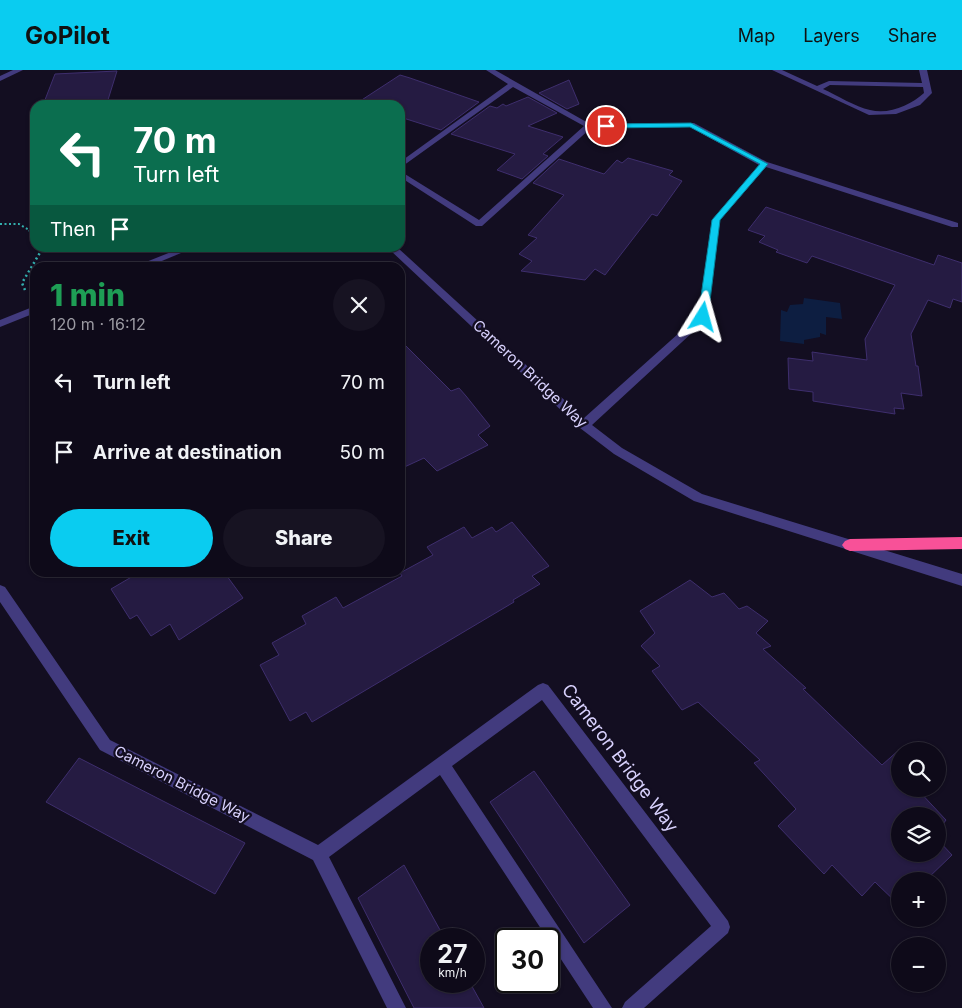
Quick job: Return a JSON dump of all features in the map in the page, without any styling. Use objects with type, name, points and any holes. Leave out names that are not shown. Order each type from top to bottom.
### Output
[{"type":"highway","points":[[850,545],[962,544]]},
{"type":"street","points":[[0,79],[19,70]]},
{"type":"street","points":[[490,70],[589,126],[691,125],[764,164],[955,224]]},
{"type":"street","points":[[776,70],[869,113],[893,112],[917,103],[928,93],[923,70]]},
{"type":"street","points":[[817,89],[829,83],[926,85]]},
{"type":"street","points":[[405,162],[513,84]]},
{"type":"street","points":[[405,176],[479,224],[589,126]]},
{"type":"street","points":[[584,425],[703,317],[716,220],[764,164]]},
{"type":"street","points":[[152,262],[178,252]]},
{"type":"street","name":"Cameron Bridge Way","points":[[397,252],[584,425],[618,451],[698,498],[962,580]]},
{"type":"street","points":[[0,324],[30,311]]},
{"type":"street","name":"Cameron Bridge Way","points":[[0,591],[106,745],[319,854],[543,690],[722,927],[631,1008]]},
{"type":"street","points":[[442,764],[603,1008]]},
{"type":"street","points":[[319,854],[397,1008]]},
{"type":"path","points":[[0,224],[15,222],[30,229]]},
{"type":"path","points":[[22,283],[30,267]]},
{"type":"water","points":[[804,298],[840,303],[842,319],[826,317],[826,335],[820,333],[820,337],[804,340],[804,344],[780,341],[781,310],[787,312],[790,305],[803,304]]},
{"type":"building","points":[[117,71],[108,100],[45,100],[55,74]]},
{"type":"building","points":[[400,75],[479,102],[441,130],[405,119],[405,100],[362,100]]},
{"type":"building","points":[[569,80],[579,104],[567,109],[539,93]]},
{"type":"building","points":[[528,97],[557,113],[528,126],[563,137],[543,154],[548,156],[522,179],[497,170],[515,154],[451,134],[490,106],[497,108],[503,104],[506,106]]},
{"type":"building","points":[[628,158],[673,171],[669,175],[682,181],[657,216],[652,214],[605,275],[595,269],[585,280],[521,271],[532,261],[519,254],[537,238],[528,235],[564,195],[533,183],[559,159],[604,174],[617,160],[622,163]]},
{"type":"building","points":[[766,207],[934,265],[938,255],[962,263],[962,302],[953,299],[950,308],[928,300],[911,334],[922,396],[901,393],[904,409],[894,408],[895,414],[813,401],[813,392],[789,389],[788,358],[813,361],[812,352],[867,360],[865,339],[895,285],[812,256],[807,263],[776,252],[778,250],[759,242],[765,236],[748,230]]},
{"type":"building","points":[[405,345],[451,391],[459,388],[490,426],[478,435],[488,445],[437,471],[424,458],[405,467]]},
{"type":"building","points":[[512,522],[549,566],[532,576],[540,584],[513,600],[514,602],[312,722],[306,712],[290,721],[260,665],[279,655],[272,643],[306,624],[302,616],[336,597],[343,608],[400,577],[405,577],[405,570],[433,555],[427,547],[464,527],[472,538],[492,527],[496,532]]},
{"type":"building","points":[[131,577],[228,577],[243,598],[179,640],[170,624],[151,636],[137,615],[130,619],[111,589]]},
{"type":"building","points":[[690,580],[712,597],[724,593],[739,609],[747,606],[768,621],[756,633],[771,646],[763,649],[806,688],[803,689],[882,765],[891,757],[891,797],[924,797],[934,807],[891,807],[891,862],[945,862],[934,872],[891,872],[891,897],[875,882],[862,896],[832,865],[824,874],[778,826],[796,809],[754,763],[760,760],[698,702],[682,710],[652,671],[660,666],[641,646],[655,633],[640,611]]},
{"type":"building","points":[[79,758],[245,843],[215,894],[46,802]]},
{"type":"building","points":[[534,771],[630,905],[584,943],[490,802]]},
{"type":"building","points":[[946,849],[952,855],[946,861]]},
{"type":"building","points":[[404,865],[439,928],[420,928],[420,993],[476,993],[484,1008],[414,1008],[358,898]]},
{"type":"route","points":[[606,126],[691,125],[764,164],[716,220],[703,317]]}]
